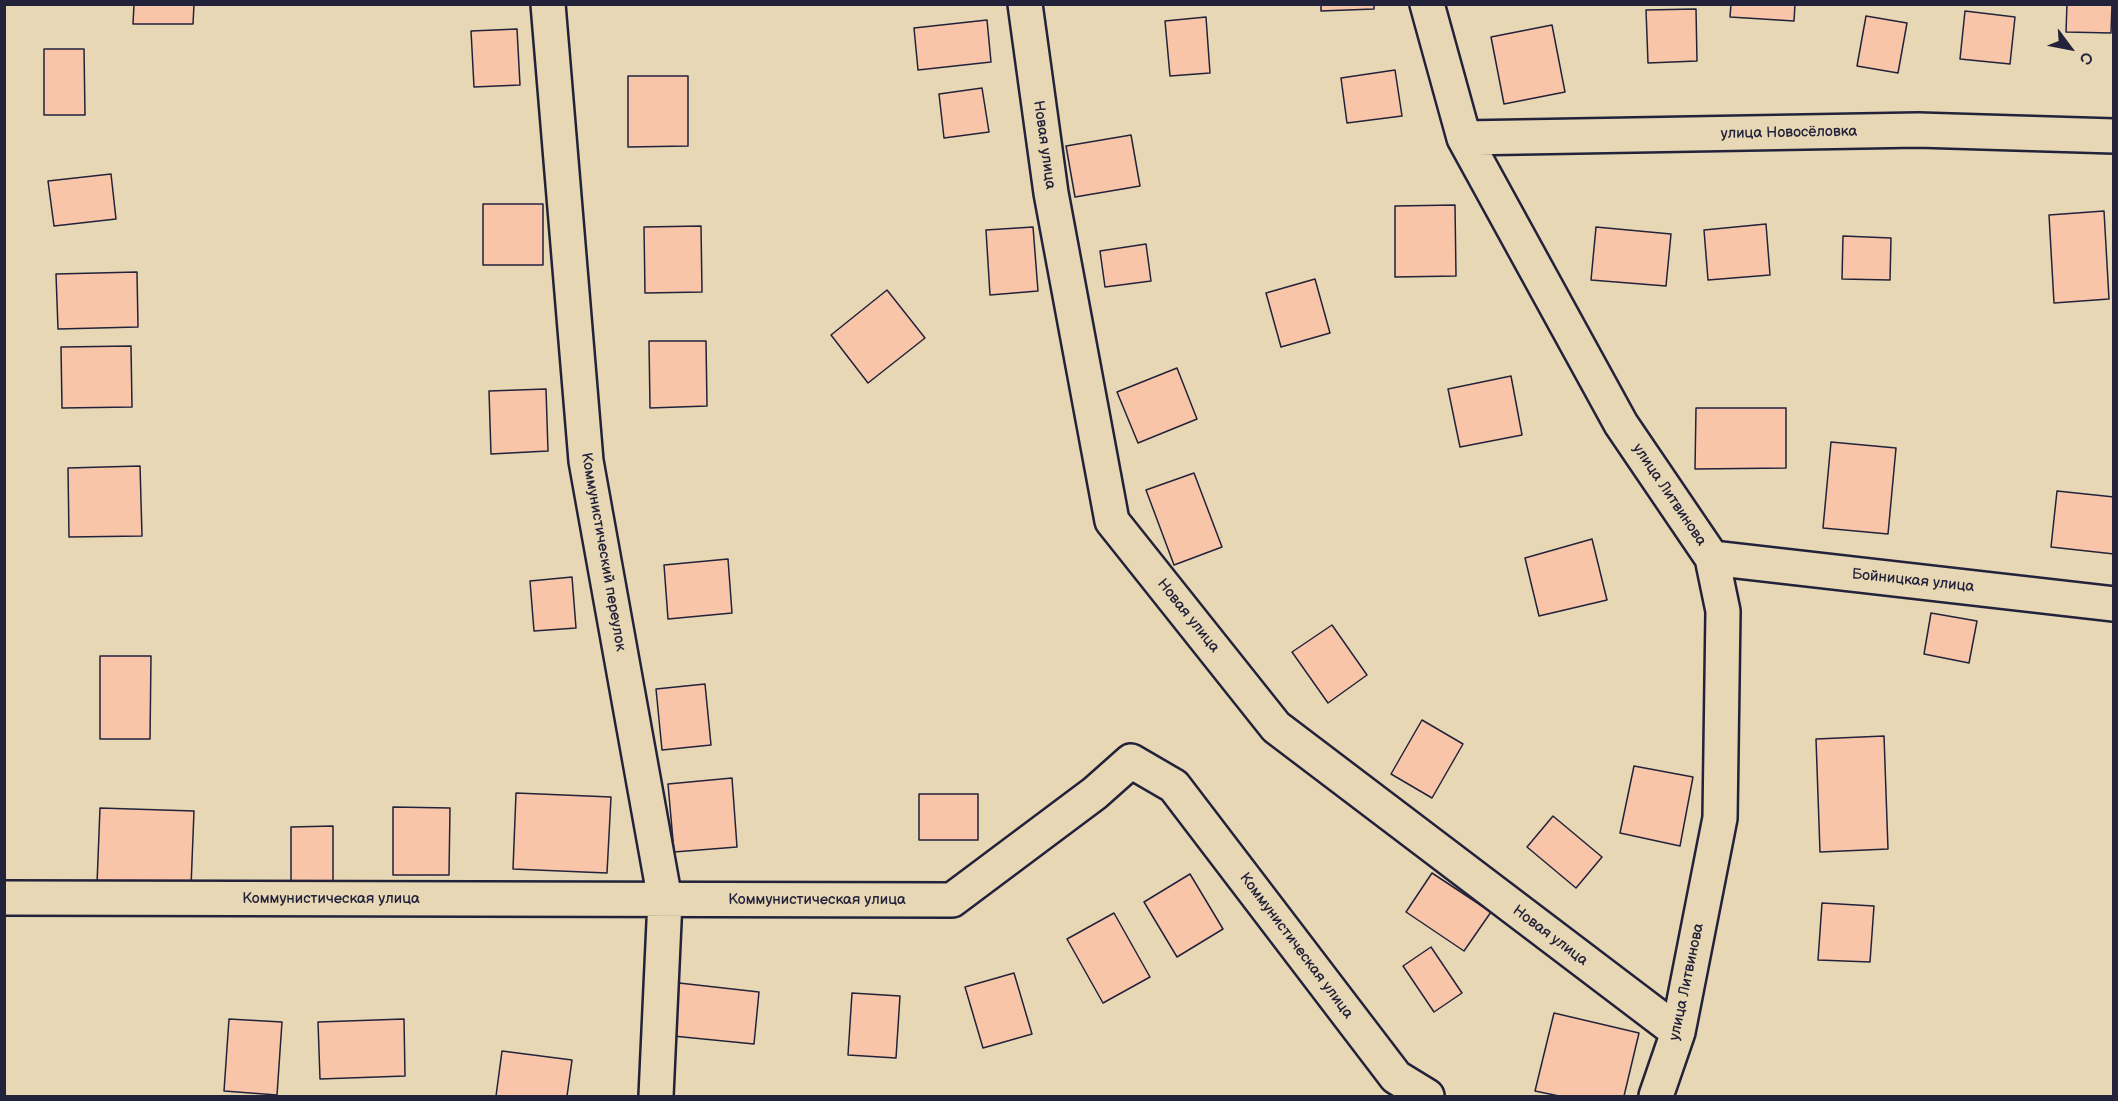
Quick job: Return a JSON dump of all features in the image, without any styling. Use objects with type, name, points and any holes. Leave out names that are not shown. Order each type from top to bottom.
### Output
[{"type":"street","name":"Коммунистический переулок","points":[[548,4],[586,461],[665,900],[656,1096]]},
{"type":"street","name":"Новая улица","points":[[1025,4],[1051,193],[1112,521],[1276,727],[1678,1032]]},
{"type":"street","name":"улица Литвинова","points":[[1427,4],[1464,138],[1621,424],[1712,558],[1723,611],[1720,818],[1678,1032],[1656,1096]]},
{"type":"street","name":"улица Новосёловка","points":[[1464,138],[1918,130],[2114,136]]},
{"type":"street","name":"Бойницкая улица","points":[[1712,558],[2114,604]]},
{"type":"street","name":"Коммунистическая улица","points":[[4,898],[952,900],[1095,793],[1131,761],[1174,786],[1396,1077],[1427,1096]]},
{"type":"building","points":[[134,4],[194,4],[193,24],[133,24]]},
{"type":"building","points":[[1321,4],[1374,4],[1374,9],[1321,11]]},
{"type":"building","points":[[1731,4],[1795,4],[1794,21],[1730,17]]},
{"type":"building","points":[[2067,4],[2112,4],[2111,33],[2066,32]]},
{"type":"building","points":[[1696,9],[1697,61],[1648,63],[1646,10]]},
{"type":"building","points":[[1965,11],[2015,17],[2010,64],[1960,59]]},
{"type":"building","points":[[1866,16],[1907,23],[1898,73],[1857,66]]},
{"type":"building","points":[[1206,17],[1210,73],[1170,76],[1165,21]]},
{"type":"building","points":[[987,20],[991,62],[918,70],[914,28]]},
{"type":"building","points":[[1552,25],[1565,92],[1504,104],[1491,37]]},
{"type":"building","points":[[517,29],[520,85],[474,87],[471,31]]},
{"type":"building","points":[[44,49],[84,49],[85,115],[44,115]]},
{"type":"building","points":[[1395,70],[1402,116],[1347,123],[1341,78]]},
{"type":"building","points":[[628,76],[688,76],[688,146],[628,147]]},
{"type":"building","points":[[982,88],[989,132],[944,138],[939,94]]},
{"type":"building","points":[[1131,135],[1140,186],[1075,197],[1066,146]]},
{"type":"building","points":[[111,174],[116,219],[54,226],[48,181]]},
{"type":"building","points":[[483,204],[543,204],[543,265],[483,265]]},
{"type":"building","points":[[1455,205],[1456,276],[1395,277],[1395,206]]},
{"type":"building","points":[[2104,211],[2109,299],[2054,303],[2049,215]]},
{"type":"building","points":[[1766,224],[1770,275],[1708,280],[1704,230]]},
{"type":"building","points":[[701,226],[702,292],[645,293],[644,227]]},
{"type":"building","points":[[1033,227],[1038,291],[990,295],[986,230]]},
{"type":"building","points":[[1596,227],[1671,234],[1666,286],[1591,280]]},
{"type":"building","points":[[1843,236],[1891,238],[1890,280],[1842,279]]},
{"type":"building","points":[[1146,244],[1151,281],[1105,287],[1100,251]]},
{"type":"building","points":[[137,272],[138,327],[58,329],[56,274]]},
{"type":"building","points":[[1315,279],[1330,333],[1281,347],[1266,293]]},
{"type":"building","points":[[887,290],[925,338],[868,383],[831,335]]},
{"type":"building","points":[[649,341],[706,341],[707,406],[650,408]]},
{"type":"building","points":[[131,346],[132,407],[62,408],[61,347]]},
{"type":"building","points":[[1177,368],[1197,419],[1138,443],[1117,392]]},
{"type":"building","points":[[1511,376],[1522,435],[1460,447],[1448,389]]},
{"type":"building","points":[[546,389],[548,451],[491,454],[489,391]]},
{"type":"building","points":[[1696,408],[1786,408],[1786,468],[1695,469]]},
{"type":"building","points":[[1831,442],[1896,448],[1888,534],[1823,528]]},
{"type":"building","points":[[140,466],[142,536],[69,537],[68,468]]},
{"type":"building","points":[[1194,473],[1222,547],[1174,565],[1146,490]]},
{"type":"building","points":[[2057,491],[2114,497],[2114,554],[2051,547]]},
{"type":"building","points":[[1592,539],[1607,600],[1539,616],[1525,558]]},
{"type":"building","points":[[728,559],[732,613],[668,619],[664,565]]},
{"type":"building","points":[[572,577],[576,628],[534,631],[530,581]]},
{"type":"building","points":[[1931,613],[1977,621],[1969,663],[1924,654]]},
{"type":"building","points":[[1332,625],[1367,675],[1328,703],[1292,652]]},
{"type":"building","points":[[100,656],[151,656],[150,739],[100,739]]},
{"type":"building","points":[[705,684],[711,745],[662,750],[656,689]]},
{"type":"building","points":[[1422,720],[1463,744],[1432,798],[1391,774]]},
{"type":"building","points":[[1884,736],[1888,849],[1820,852],[1816,739]]},
{"type":"building","points":[[1634,766],[1693,777],[1680,846],[1620,833]]},
{"type":"building","points":[[732,778],[737,847],[674,852],[668,784]]},
{"type":"building","points":[[516,793],[611,797],[607,873],[513,869]]},
{"type":"building","points":[[919,794],[978,794],[978,840],[919,840]]},
{"type":"building","points":[[393,807],[450,808],[449,875],[393,875]]},
{"type":"building","points":[[100,808],[194,811],[191,887],[97,884]]},
{"type":"building","points":[[1553,816],[1602,857],[1576,888],[1527,847]]},
{"type":"building","points":[[333,826],[333,882],[291,882],[291,827]]},
{"type":"building","points":[[1432,873],[1491,912],[1464,951],[1406,912]]},
{"type":"building","points":[[1190,874],[1223,929],[1177,957],[1144,902]]},
{"type":"building","points":[[1822,903],[1874,906],[1870,962],[1818,960]]},
{"type":"building","points":[[1114,913],[1150,977],[1103,1003],[1067,939]]},
{"type":"building","points":[[1431,947],[1462,993],[1434,1012],[1403,966]]},
{"type":"building","points":[[1014,973],[1032,1034],[983,1048],[965,987]]},
{"type":"building","points":[[679,983],[759,992],[754,1044],[673,1036]]},
{"type":"building","points":[[852,993],[900,996],[896,1058],[848,1055]]},
{"type":"building","points":[[1554,1013],[1639,1033],[1624,1096],[1559,1096],[1535,1091]]},
{"type":"building","points":[[229,1019],[282,1022],[277,1095],[224,1091]]},
{"type":"building","points":[[404,1019],[405,1076],[320,1079],[318,1022]]},
{"type":"building","points":[[502,1051],[572,1060],[567,1096],[496,1096]]}]
